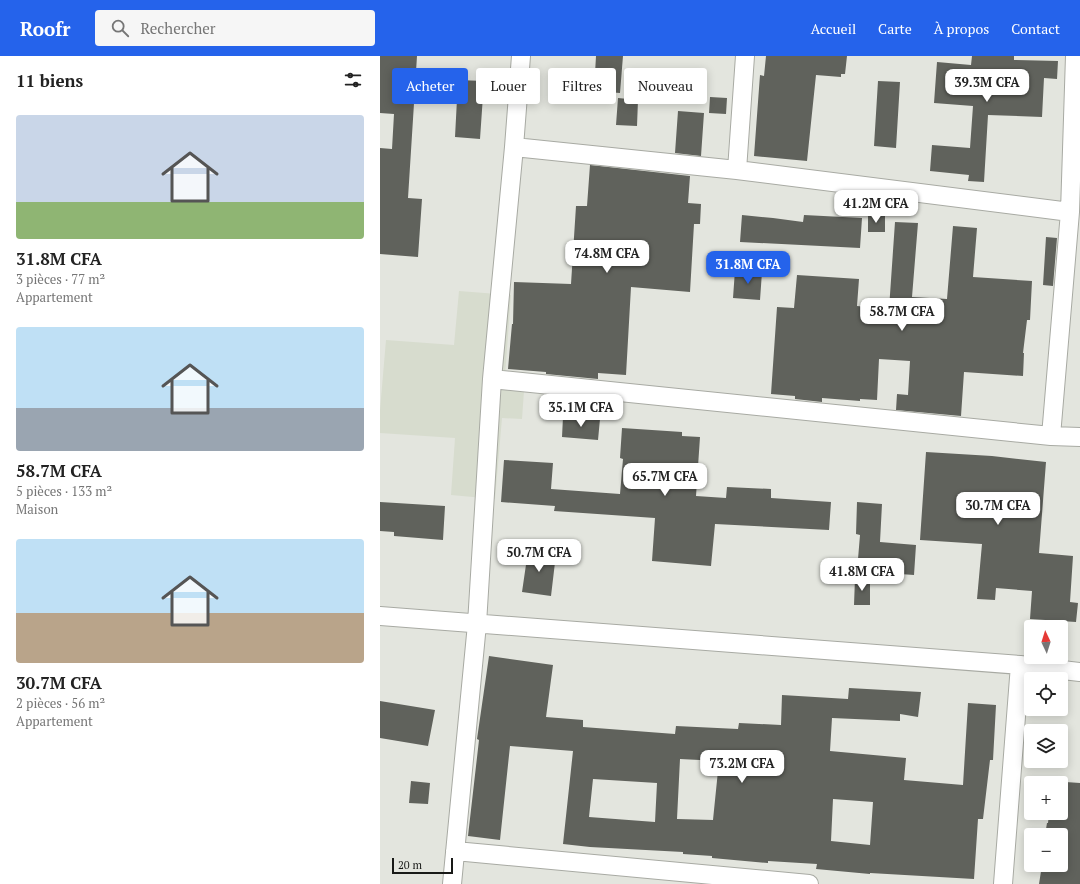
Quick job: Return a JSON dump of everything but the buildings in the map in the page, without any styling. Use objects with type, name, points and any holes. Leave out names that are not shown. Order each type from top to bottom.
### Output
[{"type":"street","points":[[452,884],[477,624],[492,378],[521,56]]},
{"type":"street","points":[[737,170],[745,56]]},
{"type":"street","points":[[1051,436],[1070,212],[1076,56]]},
{"type":"street","points":[[514,147],[737,170],[1070,212]]},
{"type":"street","points":[[492,378],[1080,438]]},
{"type":"street","points":[[380,616],[1020,665],[1080,672]]},
{"type":"street","points":[[1002,884],[1020,665]]},
{"type":"street","points":[[455,851],[809,884]]},
{"type":"shaded area","points":[[459,291],[511,295],[504,389],[524,391],[522,419],[502,418],[495,499],[451,495],[455,438],[380,433],[380,410],[386,340],[454,345]]}]
